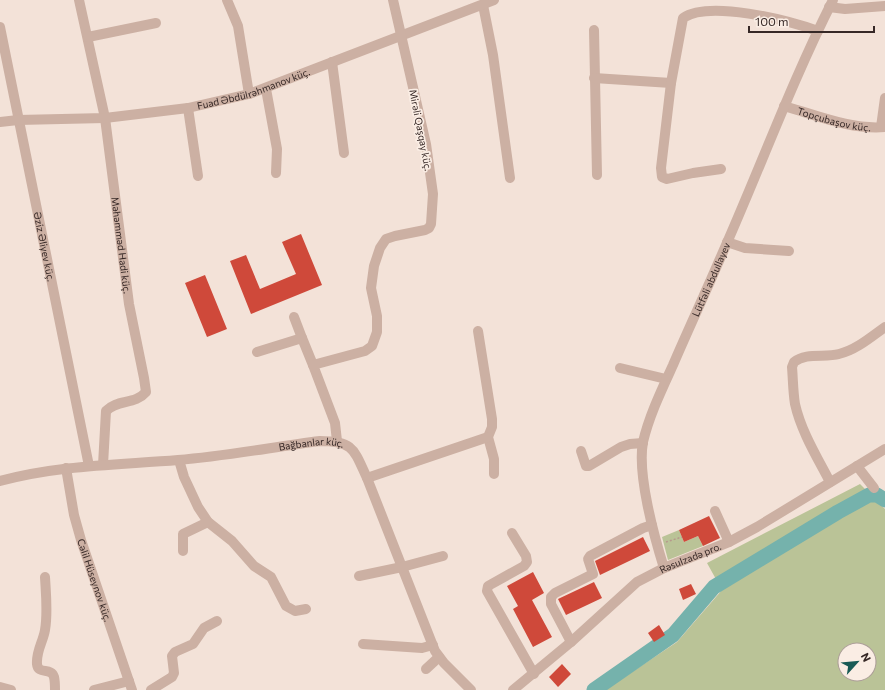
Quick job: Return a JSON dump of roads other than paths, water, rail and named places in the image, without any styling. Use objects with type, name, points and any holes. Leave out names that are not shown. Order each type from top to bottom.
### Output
[{"type":"street","name":"Məhəmməd Hadi küç.","points":[[79,0],[105,118],[129,304],[146,392],[142,397],[111,406],[106,411],[103,465]]},
{"type":"street","points":[[228,0],[238,26],[249,94]]},
{"type":"street","name":"Mirəli Qaşqay küç.","points":[[313,365],[364,351],[372,346],[377,332],[377,316],[372,288],[374,266],[380,248],[386,239],[425,230],[429,228],[431,224],[433,194],[426,144],[400,36],[393,0]]},
{"type":"street","name":"Fuad Əbdülrəhmanov küç.","points":[[0,122],[18,120],[105,118],[188,108],[249,94],[266,89],[494,0]]},
{"type":"street","points":[[831,4],[845,9],[885,6]]},
{"type":"street","name":"Lütfəli abdullayev","points":[[664,568],[652,525],[644,484],[642,465],[643,443],[652,414],[666,379],[728,242],[784,106],[831,4]]},
{"type":"street","points":[[483,5],[493,55],[510,178]]},
{"type":"street","points":[[721,169],[667,179],[662,177],[661,168],[672,83],[683,18],[687,13],[706,7],[727,7],[755,11],[786,19],[818,31]]},
{"type":"street","points":[[88,37],[156,23]]},
{"type":"street","name":"Əziz Əliyev küç.","points":[[0,27],[89,466]]},
{"type":"street","points":[[594,30],[597,175]]},
{"type":"street","points":[[332,62],[344,153]]},
{"type":"street","points":[[594,78],[672,83]]},
{"type":"street","points":[[266,89],[277,149],[276,173]]},
{"type":"street","points":[[883,127],[885,98]]},
{"type":"street","name":"Topçubaşov küç.","points":[[784,106],[841,122],[862,126],[883,127]]},
{"type":"street","points":[[188,108],[198,176]]},
{"type":"street","points":[[728,242],[745,248],[789,251]]},
{"type":"street","points":[[294,317],[335,423],[337,441]]},
{"type":"street","points":[[830,482],[804,431],[798,415],[795,403],[792,367],[794,362],[803,357],[838,355],[848,352],[885,327]]},
{"type":"street","points":[[478,331],[492,419],[492,427],[488,437],[494,459],[494,474]]},
{"type":"street","points":[[257,352],[302,338]]},
{"type":"street","points":[[620,368],[666,379]]},
{"type":"street","points":[[368,478],[488,437]]},
{"type":"street","name":"Bağbanlar küç.","points":[[0,481],[26,474],[66,468],[179,460],[320,441],[337,441],[348,446],[356,453],[368,478],[402,567],[439,657],[471,690]]},
{"type":"street","points":[[581,451],[586,466],[589,466],[621,447],[630,444],[643,443]]},
{"type":"street","name":"Rəsulzadə pro.","points":[[513,690],[534,674],[638,582],[664,568],[729,542],[757,527],[885,449]]},
{"type":"street","points":[[179,460],[184,477],[198,507],[208,522],[232,541],[254,566],[271,577],[286,606],[295,611],[306,609]]},
{"type":"street","points":[[857,466],[874,488]]},
{"type":"street","name":"Cəlil Hüseynov küç.","points":[[66,468],[74,515],[81,540],[131,685]]},
{"type":"street","points":[[715,511],[729,542]]},
{"type":"street","points":[[183,551],[183,534],[208,522]]},
{"type":"street","points":[[571,642],[551,604],[551,597],[555,593],[593,574],[588,559],[590,556],[643,528],[652,525]]},
{"type":"street","points":[[512,533],[526,556],[527,562],[524,566],[488,586],[487,591],[534,674]]},
{"type":"street","points":[[359,576],[402,567],[443,556]]},
{"type":"street","points":[[45,577],[47,612],[45,632],[39,646],[37,668],[40,671],[49,672],[52,674],[54,677],[55,690]]},
{"type":"street","points":[[151,690],[172,677],[174,673],[172,656],[175,652],[193,644],[204,628],[217,620]]},
{"type":"street","points":[[363,644],[422,648],[433,645]]},
{"type":"street","points":[[426,669],[439,657]]},
{"type":"street","points":[[94,690],[131,685]]},
{"type":"street","points":[[0,687],[11,690]]},
{"type":"waterway","points":[[594,690],[673,635],[714,587],[838,512],[869,495],[877,495],[885,500]]}]
